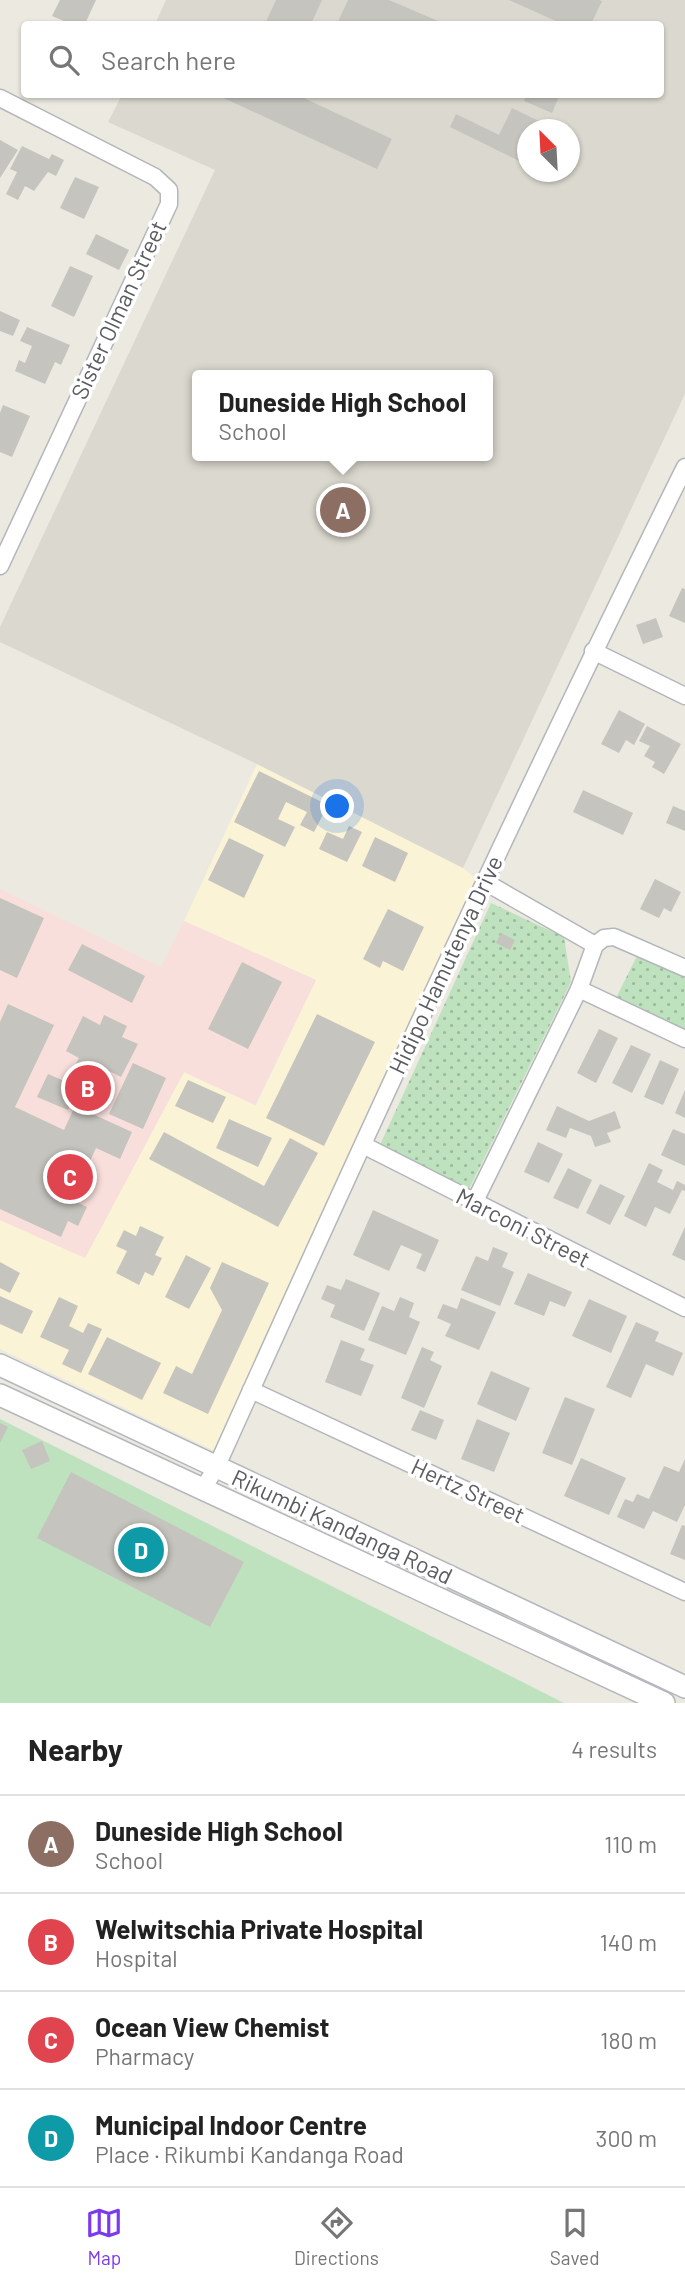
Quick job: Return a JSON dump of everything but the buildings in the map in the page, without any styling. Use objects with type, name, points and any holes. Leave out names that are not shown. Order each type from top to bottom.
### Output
[{"type":"main road","name":"Rikumbi Kandanga Road","points":[[0,1365],[685,1687]]},
{"type":"main road","name":"Rikumbi Kandanga Road","points":[[0,1395],[664,1703]]},
{"type":"street","name":"Sister Olman Street","points":[[0,98],[156,177],[169,190],[169,204],[0,566]]},
{"type":"street","name":"Hidipo Hamutenya Drive","points":[[202,1490],[216,1468],[593,652],[685,467]]},
{"type":"street","points":[[593,652],[685,695]]},
{"type":"street","points":[[485,882],[595,945]]},
{"type":"street","points":[[474,1203],[579,989],[595,945],[604,938],[614,937],[685,968]]},
{"type":"street","points":[[579,989],[685,1039]]},
{"type":"street","name":"Marconi Street","points":[[363,1145],[685,1308]]},
{"type":"street","name":"Hertz Street","points":[[251,1390],[685,1592]]},
{"type":"shaded area","points":[[166,0],[685,0],[685,394],[463,868],[257,764],[0,642],[0,627],[215,170],[108,122],[120,98],[664,98],[664,21],[156,21]]},
{"type":"shaded area","points":[[257,764],[463,868],[488,889],[219,1453],[0,1349],[0,1220],[85,1258],[184,1072],[256,1105],[316,980],[184,921]]},
{"type":"shaded area","points":[[0,889],[161,967],[184,921],[316,980],[255,1105],[184,1072],[85,1258],[0,1220]]},
{"type":"green space","points":[[491,903],[564,937],[571,982],[469,1189],[380,1145]]},
{"type":"green space","points":[[638,954],[685,976],[685,1029],[616,998]]},
{"type":"green space","points":[[0,1419],[564,1703],[0,1703]]},
{"type":"place","name":"Duneside High School","points":[[343,510]]},
{"type":"place","name":"Welwitschia Private Hospital","points":[[88,1088]]},
{"type":"place","name":"Ocean View Chemist","points":[[70,1177]]},
{"type":"place","name":"Municipal Indoor Centre","points":[[141,1550]]}]
